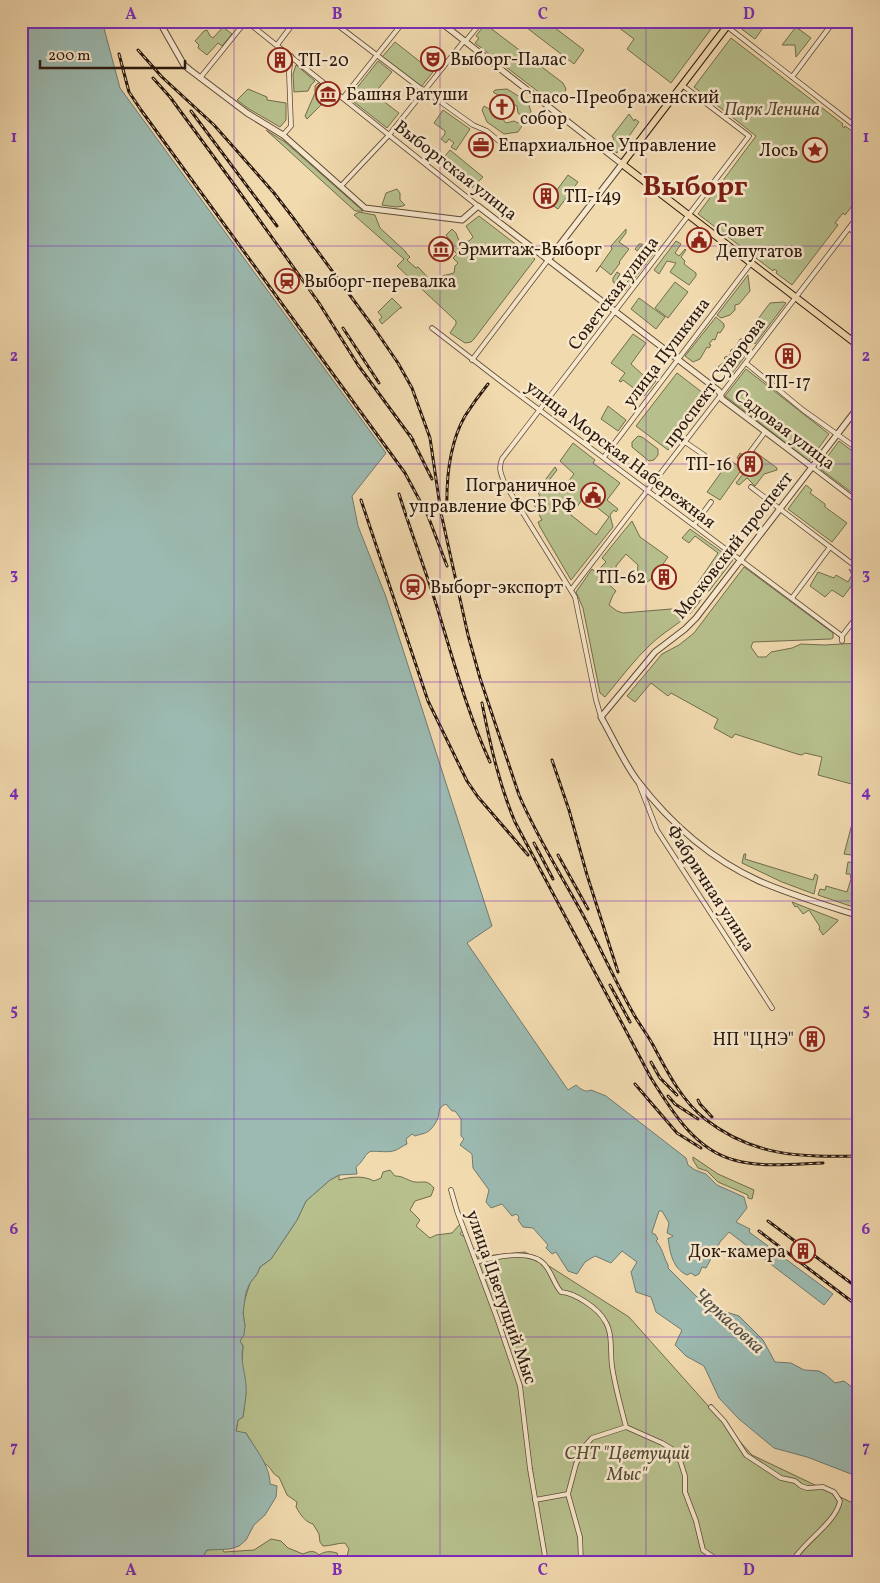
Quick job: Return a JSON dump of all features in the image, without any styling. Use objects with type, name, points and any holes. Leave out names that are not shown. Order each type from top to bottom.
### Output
[{"type":"main road","points":[[729,24],[622,164],[859,346]]},
{"type":"street","points":[[159,21],[184,65],[247,113],[283,135],[365,208],[462,220],[478,206]]},
{"type":"street","points":[[200,78],[246,21]]},
{"type":"street","name":"Выборгская улица","points":[[246,21],[478,206],[719,391],[720,395]]},
{"type":"street","points":[[277,45],[295,21]]},
{"type":"street","points":[[332,21],[420,88],[473,125],[487,131],[506,147]]},
{"type":"street","points":[[343,98],[404,21]]},
{"type":"street","points":[[439,21],[622,164],[472,360]]},
{"type":"street","points":[[341,186],[389,135],[482,21]]},
{"type":"street","points":[[720,21],[729,24],[792,77],[859,128]]},
{"type":"street","points":[[792,77],[834,21]]},
{"type":"street","points":[[283,135],[291,126],[289,73],[291,56]]},
{"type":"street","name":"Советская улица","points":[[571,590],[506,484],[501,475],[500,467],[502,459],[749,136],[682,85]]},
{"type":"street","points":[[854,125],[859,118]]},
{"type":"street","name":"проспект Суворова","points":[[571,590],[859,215]]},
{"type":"street","points":[[849,228],[859,236]]},
{"type":"street","name":"улица Пушкина","points":[[604,457],[751,263]]},
{"type":"street","name":"улица Морская Набережная","points":[[432,328],[472,360],[792,598],[842,638],[859,614]]},
{"type":"street","name":"Садовая улица","points":[[746,363],[767,382],[859,450]]},
{"type":"street","name":"Садовая улица","points":[[720,395],[722,399],[859,503]]},
{"type":"street","name":"Московский проспект","points":[[601,717],[654,652],[685,629],[696,618],[859,406]]},
{"type":"street","points":[[748,455],[765,432]]},
{"type":"street","points":[[685,442],[704,455]]},
{"type":"street","points":[[751,487],[859,569]]},
{"type":"street","points":[[694,525],[711,502]]},
{"type":"street","points":[[792,598],[830,547]]},
{"type":"street","points":[[571,590],[577,602],[601,717],[636,778],[663,810],[706,849],[735,868],[773,887],[859,916]]},
{"type":"street","name":"Фабричная улица","points":[[636,778],[657,830],[772,1008]]},
{"type":"street","points":[[652,817],[652,812],[656,808],[663,810]]},
{"type":"street","name":"улица Цветущий Мыс","points":[[452,1190],[457,1211],[520,1386],[535,1500],[546,1562]]},
{"type":"street","points":[[476,1262],[519,1255],[542,1262],[547,1267],[561,1292],[570,1292],[593,1307],[606,1321],[610,1337],[615,1386],[626,1427]]},
{"type":"street","points":[[711,1407],[724,1421],[746,1455],[781,1478],[795,1481],[800,1486],[808,1488],[823,1486],[834,1492],[840,1501],[833,1516],[798,1552],[792,1562]]},
{"type":"street","points":[[581,1562],[580,1537],[568,1494],[576,1464],[584,1446],[592,1438],[626,1427],[662,1443],[680,1457],[685,1476],[685,1492],[696,1521],[703,1550],[720,1562]]},
{"type":"street","points":[[535,1500],[568,1494]]},
{"type":"green space","points":[[518,21],[527,21],[534,27],[539,21],[546,21],[584,50],[574,64]]},
{"type":"green space","name":"Парк Ленина","points":[[610,21],[709,21],[714,25],[671,83],[627,49],[634,39]]},
{"type":"green space","points":[[744,21],[768,21],[755,39],[739,27]]},
{"type":"green space","points":[[485,24],[563,83],[566,89],[564,94],[559,98],[553,95],[549,100],[475,43],[479,38],[476,36]]},
{"type":"green space","points":[[223,27],[232,34],[222,46],[218,43],[207,55],[198,48],[199,45],[195,41],[204,31],[207,30],[213,38]]},
{"type":"green space","points":[[796,27],[811,38],[796,57],[795,45],[782,45]]},
{"type":"green space","points":[[731,38],[843,124],[844,128],[845,126],[859,136],[859,197],[845,215],[843,213],[835,223],[838,225],[792,285],[776,273],[777,271],[774,269],[773,271],[698,214],[756,136],[694,87]]},
{"type":"green space","points":[[395,42],[433,72],[421,87],[382,57]]},
{"type":"green space","points":[[378,61],[392,72],[374,94],[399,113],[387,128],[349,98]]},
{"type":"green space","points":[[296,65],[315,81],[308,91],[294,92],[293,74]]},
{"type":"green space","points":[[318,83],[324,88],[318,98],[324,102],[307,119],[305,116],[315,93],[315,86]]},
{"type":"green space","points":[[248,89],[267,97],[267,100],[286,103],[286,120],[280,127],[237,100]]},
{"type":"green space","points":[[507,89],[528,102],[531,112],[518,132],[504,134],[487,122],[482,110],[484,106],[492,109],[503,116],[506,123],[522,122],[523,117],[518,113],[517,106],[513,104],[510,106],[493,92],[495,90]]},
{"type":"green space","points":[[443,110],[470,129],[456,150],[451,147],[454,143],[449,139],[446,143],[441,139],[445,131],[434,123]]},
{"type":"green space","points":[[629,114],[634,121],[635,119],[639,122],[617,153],[608,146],[614,139],[612,136]]},
{"type":"green space","points":[[266,130],[285,142],[363,211],[355,211]]},
{"type":"green space","points":[[450,150],[483,177],[472,188],[440,162]]},
{"type":"green space","points":[[568,175],[578,182],[558,209],[548,202]]},
{"type":"green space","points":[[397,189],[400,193],[400,200],[405,205],[396,207],[382,205],[386,193]]},
{"type":"green space","points":[[359,212],[375,215],[380,228],[410,257],[407,260],[416,268],[418,267],[434,284],[442,276],[454,273],[455,266],[458,263],[453,258],[457,254],[451,248],[453,245],[446,235],[452,229],[460,243],[469,241],[473,237],[466,226],[479,216],[535,259],[474,339],[471,342],[465,343],[450,333],[456,321],[397,266],[404,259],[354,215]]},
{"type":"green space","points":[[626,229],[626,233],[619,242],[629,249],[620,263],[611,275],[600,266],[612,249],[611,246]]},
{"type":"green space","points":[[676,241],[681,244],[675,253],[679,256],[685,249],[681,257],[685,261],[684,264],[696,273],[696,276],[689,285],[670,272],[676,263],[667,261],[659,274],[654,270]]},
{"type":"green space","points":[[639,244],[642,244],[654,253],[625,291],[613,282],[613,278],[617,272],[620,274],[617,279],[625,285],[649,252],[641,246],[637,251],[635,249]]},
{"type":"green space","points":[[748,275],[750,291],[739,304],[735,305],[735,310],[730,315],[721,318],[717,315]]},
{"type":"green space","points":[[675,282],[688,292],[668,318],[655,308]]},
{"type":"green space","points":[[392,298],[402,308],[382,324],[379,320],[382,317],[378,312]]},
{"type":"green space","points":[[639,298],[665,317],[656,329],[631,309]]},
{"type":"green space","points":[[770,303],[786,303],[755,344],[750,340],[749,330],[759,323],[758,319]]},
{"type":"green space","points":[[716,317],[724,324],[724,327],[720,333],[718,332],[715,340],[713,339],[709,344],[711,345],[709,348],[707,347],[700,359],[693,362],[685,356]]},
{"type":"green space","points":[[633,334],[646,343],[631,364],[644,376],[648,374],[656,381],[644,396],[623,380],[619,381],[625,373],[611,363]]},
{"type":"green space","points":[[740,339],[749,344],[749,351],[730,376],[718,367],[726,360],[724,358],[728,357],[732,352],[730,351],[734,350]]},
{"type":"green space","points":[[746,369],[829,434],[809,461],[725,396]]},
{"type":"green space","points":[[677,373],[708,397],[668,450],[636,426]]},
{"type":"green space","points":[[608,406],[626,420],[618,431],[601,419]]},
{"type":"green space","points":[[638,436],[658,449],[658,455],[654,460],[649,461],[632,447],[632,442]]},
{"type":"green space","points":[[839,441],[859,456],[859,498],[819,468]]},
{"type":"green space","points":[[573,443],[595,460],[593,463],[620,483],[607,500],[618,509],[616,512],[614,510],[610,515],[613,527],[571,580],[540,527],[538,522],[542,520],[532,501],[540,496],[537,491],[555,467],[557,470],[547,483],[560,493],[574,474],[560,461]],"holes":[[[584,497],[609,517],[596,535],[571,515]]]},
{"type":"green space","points":[[754,451],[777,468],[777,470],[764,474],[755,486],[747,478],[739,485],[736,483],[749,466],[737,458],[740,453],[749,459]]},
{"type":"green space","points":[[730,460],[742,469],[720,500],[707,492]]},
{"type":"green space","points":[[806,485],[812,490],[810,493],[825,504],[825,507],[847,523],[832,542],[788,509]]},
{"type":"green space","points":[[632,521],[640,537],[668,557],[653,578],[644,584],[637,577],[638,565],[626,554],[616,566],[616,571],[611,567],[606,572],[600,568],[606,562],[602,558]]},
{"type":"green space","points":[[690,529],[733,560],[709,591],[697,584],[718,553],[695,536],[689,543],[682,538]]},
{"type":"green space","points":[[744,567],[833,633],[833,638],[831,639],[753,642],[751,647],[758,657],[766,657],[771,652],[792,648],[801,644],[859,643],[859,786],[818,775],[822,757],[805,753],[802,755],[797,754],[735,734],[732,738],[714,728],[718,719],[671,693],[668,696],[651,683],[635,702],[627,696],[662,654],[679,645],[694,633]]},
{"type":"green space","points":[[592,569],[616,591],[609,605],[617,611],[623,613],[683,608],[689,614],[645,650],[605,697],[600,693],[583,608],[576,592]]},
{"type":"green space","points":[[849,569],[859,576],[843,597],[832,590],[825,597],[810,586],[818,572],[834,578],[836,575],[848,582],[852,575]]},
{"type":"green space","points":[[692,595],[703,596],[698,604],[692,611],[697,604],[690,598]]},
{"type":"green space","points":[[859,818],[859,856],[844,854],[852,824]]},
{"type":"green space","points":[[744,854],[746,854],[745,859],[813,880],[815,874],[818,876],[814,894],[782,882],[742,863]]},
{"type":"green space","points":[[848,862],[857,863],[856,868],[859,868],[859,876],[856,875],[855,880],[859,881],[859,887],[854,886],[851,895],[854,896],[852,903],[859,905],[859,909],[818,895],[820,889],[825,890],[826,886],[847,892],[851,879],[850,874],[846,874]]},
{"type":"green space","points":[[792,902],[838,920],[823,935],[809,910],[803,914]]},
{"type":"green space","points":[[693,1157],[718,1174],[754,1190],[752,1199],[748,1198],[748,1195],[718,1182],[707,1171],[698,1168]]},
{"type":"green space","name":"СНТ \"Цветущий Мыс\"","points":[[390,1170],[395,1176],[415,1182],[427,1182],[434,1188],[431,1196],[415,1201],[410,1210],[420,1220],[416,1226],[430,1238],[436,1235],[452,1233],[460,1224],[464,1229],[460,1234],[467,1238],[470,1249],[475,1249],[476,1257],[525,1252],[549,1266],[629,1317],[752,1455],[859,1506],[859,1562],[348,1562],[349,1549],[345,1543],[323,1546],[313,1524],[301,1515],[296,1507],[297,1502],[287,1495],[279,1477],[265,1464],[246,1433],[236,1432],[238,1420],[243,1417],[246,1393],[242,1365],[243,1346],[240,1341],[245,1326],[244,1302],[250,1283],[260,1267],[271,1259],[297,1220],[306,1201],[330,1180],[339,1175],[339,1180],[356,1177],[374,1181],[381,1178],[383,1172]]},
{"type":"green space","points":[[271,1539],[281,1541],[288,1548],[303,1554],[312,1551],[319,1555],[328,1552],[337,1553],[340,1562],[204,1562],[204,1555],[207,1550],[222,1548],[224,1552],[254,1550]]},
{"type":"water","name":"Черкасовка","points":[[21,21],[102,21],[120,88],[386,453],[352,496],[358,526],[386,597],[492,926],[467,943],[568,1090],[576,1085],[585,1091],[591,1090],[606,1096],[686,1158],[688,1165],[706,1174],[717,1185],[744,1197],[747,1208],[736,1222],[750,1229],[749,1232],[833,1294],[824,1305],[729,1232],[720,1242],[706,1268],[702,1267],[699,1274],[695,1276],[691,1273],[687,1275],[675,1264],[668,1238],[673,1236],[667,1233],[669,1223],[662,1211],[659,1211],[652,1232],[658,1239],[656,1241],[662,1250],[668,1268],[697,1297],[726,1312],[739,1316],[763,1340],[775,1362],[791,1363],[804,1370],[819,1371],[835,1383],[844,1381],[853,1388],[859,1406],[859,1477],[807,1457],[774,1448],[739,1419],[719,1398],[704,1366],[686,1356],[675,1345],[682,1330],[656,1312],[651,1297],[636,1292],[631,1272],[637,1262],[622,1251],[611,1263],[595,1256],[585,1262],[577,1274],[568,1271],[556,1252],[552,1254],[546,1248],[548,1245],[533,1228],[523,1227],[516,1214],[512,1216],[502,1204],[491,1208],[486,1202],[489,1190],[473,1168],[472,1154],[460,1145],[464,1139],[461,1136],[461,1119],[446,1104],[441,1107],[433,1127],[428,1131],[415,1136],[412,1134],[406,1139],[407,1144],[390,1152],[369,1152],[356,1167],[357,1174],[339,1175],[330,1180],[306,1201],[297,1220],[271,1259],[260,1267],[250,1283],[246,1292],[243,1313],[244,1335],[240,1341],[243,1346],[242,1356],[246,1397],[243,1417],[238,1420],[236,1431],[246,1433],[268,1470],[270,1484],[277,1486],[276,1497],[265,1515],[254,1525],[246,1540],[239,1546],[230,1549],[207,1550],[204,1555],[204,1562],[21,1562],[21,198],[24,197],[21,194]]},
{"type":"railway","points":[[138,50],[162,77],[214,125],[274,193],[374,328],[398,363],[412,388],[430,438],[441,513],[468,635],[480,678],[519,795],[626,1001],[675,1085],[705,1119],[723,1132],[741,1141],[760,1148],[797,1155],[859,1156]]},
{"type":"railway","points":[[119,54],[129,92],[141,110],[405,473],[428,516],[447,566]]},
{"type":"railway","points":[[153,78],[170,97],[233,183],[319,303],[358,365],[413,440]]},
{"type":"railway","points":[[191,111],[277,226]]},
{"type":"railway","points":[[343,328],[379,383]]},
{"type":"railway","points":[[447,512],[448,475],[455,438],[465,416],[488,384]]},
{"type":"railway","points":[[410,435],[432,479]]},
{"type":"railway","points":[[399,494],[467,705],[490,762]]},
{"type":"railway","points":[[361,500],[428,701],[467,781],[478,797],[528,855]]},
{"type":"railway","points":[[482,703],[488,734],[504,793],[515,822],[651,1078],[667,1103],[696,1138],[720,1155],[734,1160],[767,1165],[823,1163]]},
{"type":"railway","points":[[552,760],[618,972]]},
{"type":"railway","points":[[534,843],[553,879]]},
{"type":"railway","points":[[558,855],[588,909]]},
{"type":"railway","points":[[610,985],[630,1022]]},
{"type":"railway","points":[[651,1062],[660,1078],[677,1095]]},
{"type":"railway","points":[[635,1084],[677,1133],[701,1148]]},
{"type":"railway","points":[[668,1096],[675,1104],[698,1119]]},
{"type":"railway","points":[[698,1100],[712,1117]]},
{"type":"railway","points":[[768,1221],[859,1289]]},
{"type":"railway","points":[[759,1231],[859,1307]]},
{"type":"place","name":"Выборг-Палас","points":[[433,59]]},
{"type":"place","name":"ТП-20","points":[[280,60]]},
{"type":"place","name":"Башня Ратуши","points":[[328,94]]},
{"type":"place","name":"Спасо-Преображенский собор","points":[[502,107]]},
{"type":"place","name":"Епархиальное Управление","points":[[481,145]]},
{"type":"place","name":"Лось","points":[[815,150]]},
{"type":"place","name":"ТП-149","points":[[546,196]]},
{"type":"place","name":"Совет Депутатов","points":[[699,240]]},
{"type":"place","name":"Эрмитаж-Выборг","points":[[441,249]]},
{"type":"place","name":"Выборг-перевалка","points":[[287,281]]},
{"type":"place","name":"ТП-17","points":[[788,356]]},
{"type":"place","name":"ТП-16","points":[[750,464]]},
{"type":"place","name":"Пограничное управление ФСБ РФ","points":[[593,495]]},
{"type":"place","name":"ТП-62","points":[[664,577]]},
{"type":"place","name":"Выборг-экспорт","points":[[413,587]]},
{"type":"place","name":"НП \"ЦНЭ\"","points":[[812,1039]]},
{"type":"place","name":"Док-камера","points":[[803,1251]]},
{"type":"district","name":"Выборг","points":[[695,185]]}]
